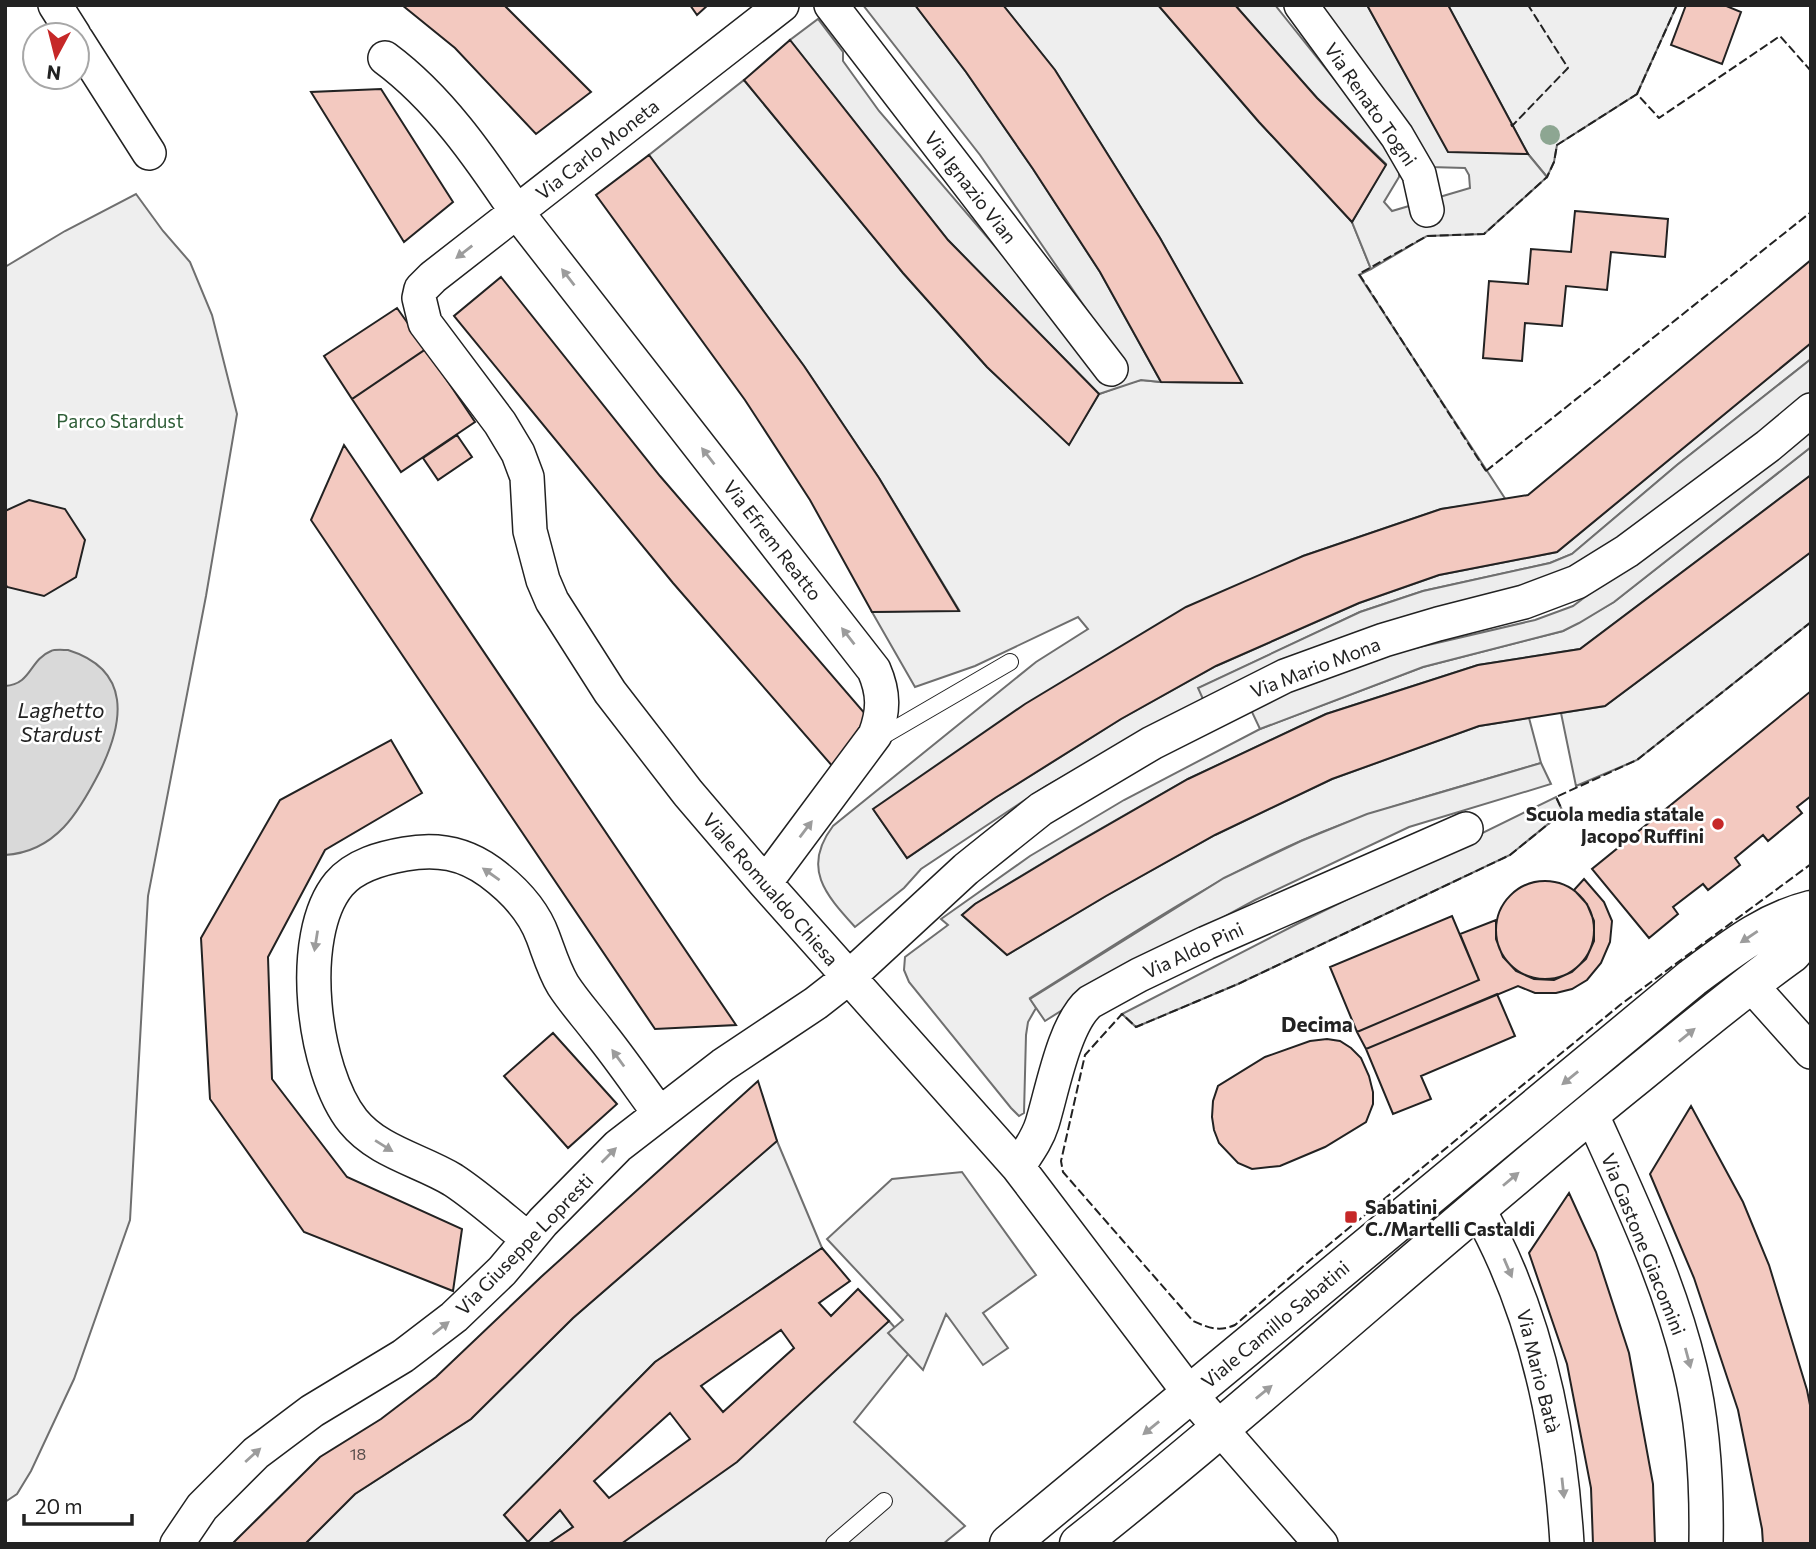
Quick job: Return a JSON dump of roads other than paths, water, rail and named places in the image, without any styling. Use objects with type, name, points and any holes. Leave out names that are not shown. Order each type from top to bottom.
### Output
[{"type":"street","points":[[55,5],[65,21]]},
{"type":"street","name":"Via Carlo Moneta","points":[[419,298],[426,283],[782,5]]},
{"type":"street","name":"Via Ignazio Vian","points":[[831,5],[1111,369]]},
{"type":"street","name":"Via Renato Togni","points":[[1301,5],[1397,136],[1419,174],[1427,210]]},
{"type":"street","name":"Via Efrem Reatto","points":[[385,58],[410,78],[439,108],[491,174],[516,211],[869,662],[878,678],[883,701],[879,725],[870,743],[765,884]]},
{"type":"street","points":[[91,62],[149,153]]},
{"type":"street","name":"Viale Romualdo Chiesa","points":[[419,298],[425,323],[500,423],[518,453],[529,489],[530,531],[534,554],[552,601],[598,674],[643,737],[765,884],[1018,1167],[1192,1395],[1321,1544]]},
{"type":"street","name":"Via Mario Mona","points":[[848,978],[996,844],[1047,805],[1125,758],[1285,676],[1384,640],[1524,602],[1577,582],[1627,551],[1768,446],[1811,410]]},
{"type":"street","name":"Via Aldo Pini","points":[[1018,1167],[1033,1145],[1041,1126],[1051,1086],[1073,1027],[1083,1008],[1090,1002],[1206,943],[1466,829]]},
{"type":"street","points":[[528,1239],[454,1181],[375,1141],[353,1122],[345,1109],[332,1081],[322,1042],[313,973],[321,918],[340,882],[358,869],[377,861],[433,850],[458,855],[489,872],[517,895],[528,909],[537,922],[564,986],[659,1113]]},
{"type":"street","name":"Viale Camillo Sabatini","points":[[1009,1544],[1692,978],[1763,928],[1789,916],[1811,910]]},
{"type":"street","points":[[1079,1544],[1160,1480],[1591,1112],[1792,953],[1811,930]]},
{"type":"street","name":"Via Giuseppe Lopresti","points":[[177,1544],[202,1507],[256,1452],[312,1411],[379,1372],[436,1332],[472,1302],[528,1239],[618,1146],[723,1065],[848,978]]},
{"type":"street","points":[[1750,984],[1811,1052]]},
{"type":"street","name":"Via Gastone Giacomini","points":[[1591,1112],[1669,1297],[1690,1368],[1699,1410],[1705,1468],[1706,1544]]},
{"type":"street","name":"Via Mario Batà","points":[[1477,1207],[1499,1247],[1516,1287],[1538,1353],[1557,1445],[1567,1544]]},
{"type":"lane","points":[[870,743],[1010,662]]},
{"type":"lane","points":[[834,1544],[884,1501]]},
{"type":"water","name":"Laghetto Stardust","points":[[53,650],[68,650],[89,659],[103,670],[113,684],[117,700],[114,734],[92,786],[64,827],[38,846],[5,855],[5,686],[20,681],[44,655]]},
{"type":"place","name":"Scuola media statale Jacopo Ruffini","points":[[1718,824]]},
{"type":"place","name":"Sabatini C./Martelli Castaldi","points":[[1351,1217]]},
{"type":"district","name":"Decima","points":[[1317,1023]]},
{"type":"park label","name":"Parco Stardust","points":[[120,420]]}]
